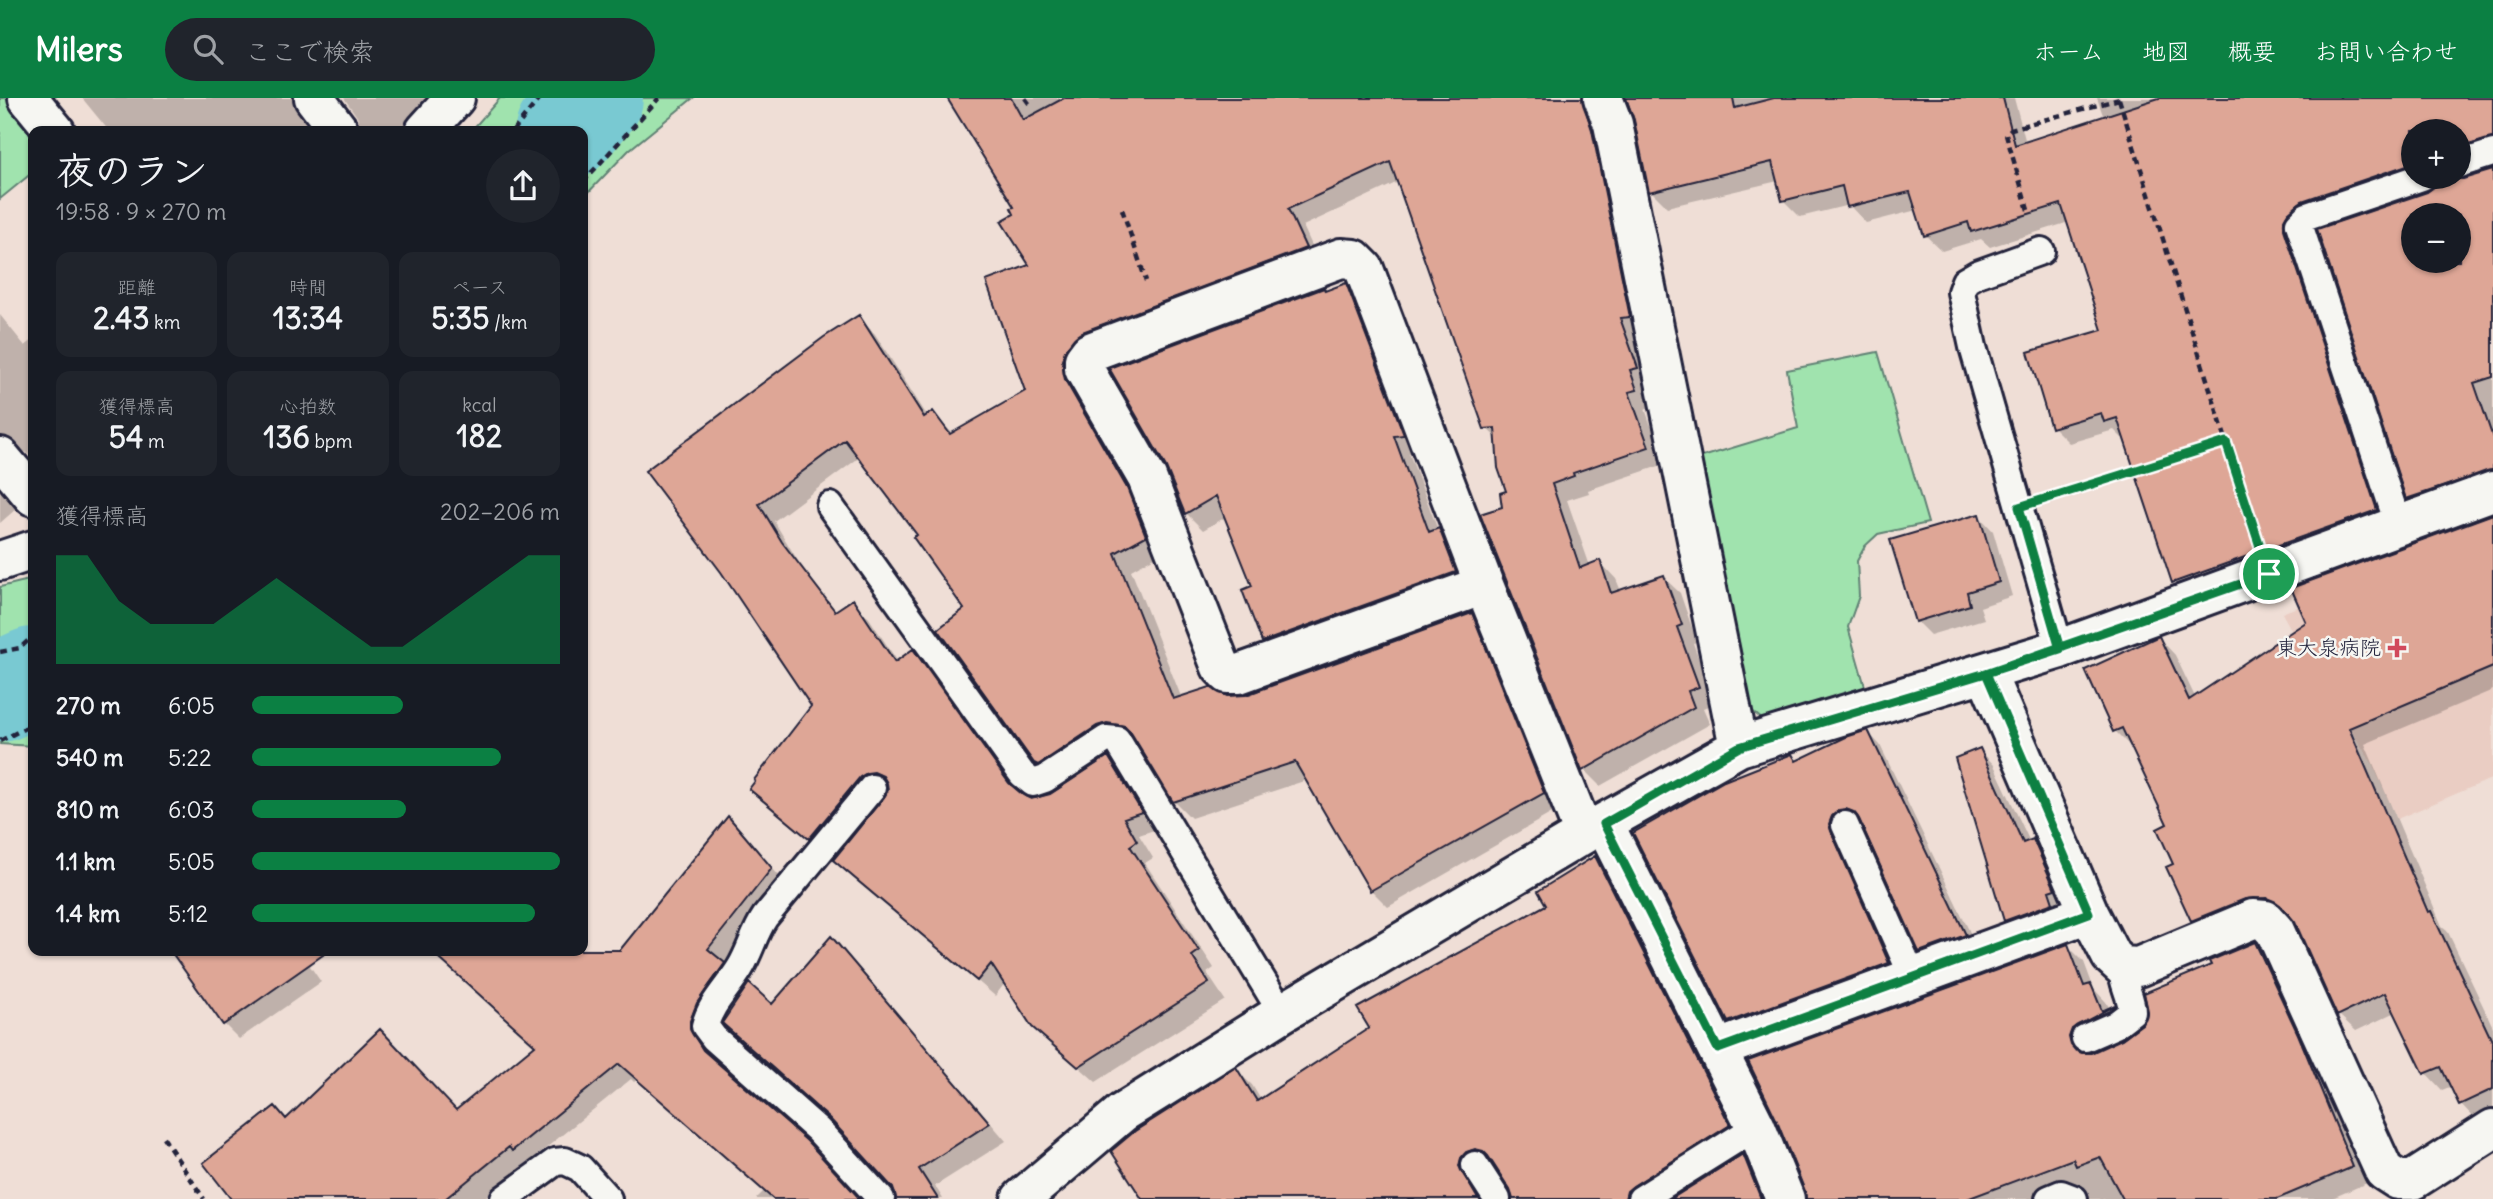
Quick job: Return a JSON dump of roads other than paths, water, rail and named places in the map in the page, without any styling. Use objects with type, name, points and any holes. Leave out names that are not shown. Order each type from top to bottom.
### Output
[{"type":"street","points":[[28,98],[51,126]]},
{"type":"street","points":[[314,98],[335,126]]},
{"type":"street","points":[[430,126],[455,98]]},
{"type":"street","points":[[1602,98],[1613,124],[1739,747]]},
{"type":"street","points":[[1484,585],[1239,674],[1228,674],[1221,667],[1147,478],[1084,369],[1084,360],[1090,352],[1341,258],[1354,259],[1364,270],[1484,585],[1594,829],[1718,1049],[1756,1127],[1785,1199]]},
{"type":"street","points":[[0,457],[28,490]]},
{"type":"street","points":[[1021,1199],[1122,1113],[1282,1013],[1739,747],[2060,649],[2493,491]]},
{"type":"street","points":[[0,561],[28,552]]},
{"type":"street","points":[[1986,673],[2089,913],[2111,956],[2122,966],[2138,967],[2253,919],[2265,920],[2275,931],[2384,1171],[2398,1180],[2413,1180],[2493,1129]]},
{"type":"street","points":[[1718,1049],[2089,913]]},
{"type":"lane","points":[[2471,160],[2493,153]]},
{"type":"lane","points":[[2399,527],[2301,237],[2299,224],[2307,216],[2401,184]]},
{"type":"lane","points":[[2041,251],[1977,274],[1965,281],[1961,292],[1973,347],[2060,649]]},
{"type":"lane","points":[[830,506],[1022,774],[1034,783],[1045,779],[1105,739],[1116,740],[1125,750],[1282,1013]]},
{"type":"lane","points":[[872,788],[765,917],[742,965],[708,1012],[705,1026],[714,1038],[818,1130],[881,1199]]},
{"type":"lane","points":[[1845,825],[1913,977]]},
{"type":"lane","points":[[2085,1038],[2115,1025],[2132,1012],[2132,1002],[2122,978],[2122,966]]},
{"type":"lane","points":[[1641,1199],[1756,1127]]},
{"type":"lane","points":[[504,1199],[555,1162],[565,1161],[580,1168],[608,1199]]},
{"type":"lane","points":[[1475,1165],[1497,1199]]},
{"type":"lane","points":[[2049,1199],[2061,1194],[2074,1199]]},
{"type":"waterway","points":[[569,126],[593,98]]},
{"type":"waterway","points":[[0,692],[28,679]]},
{"type":"place","name":"東大泉病院","points":[[2397,648]]}]
